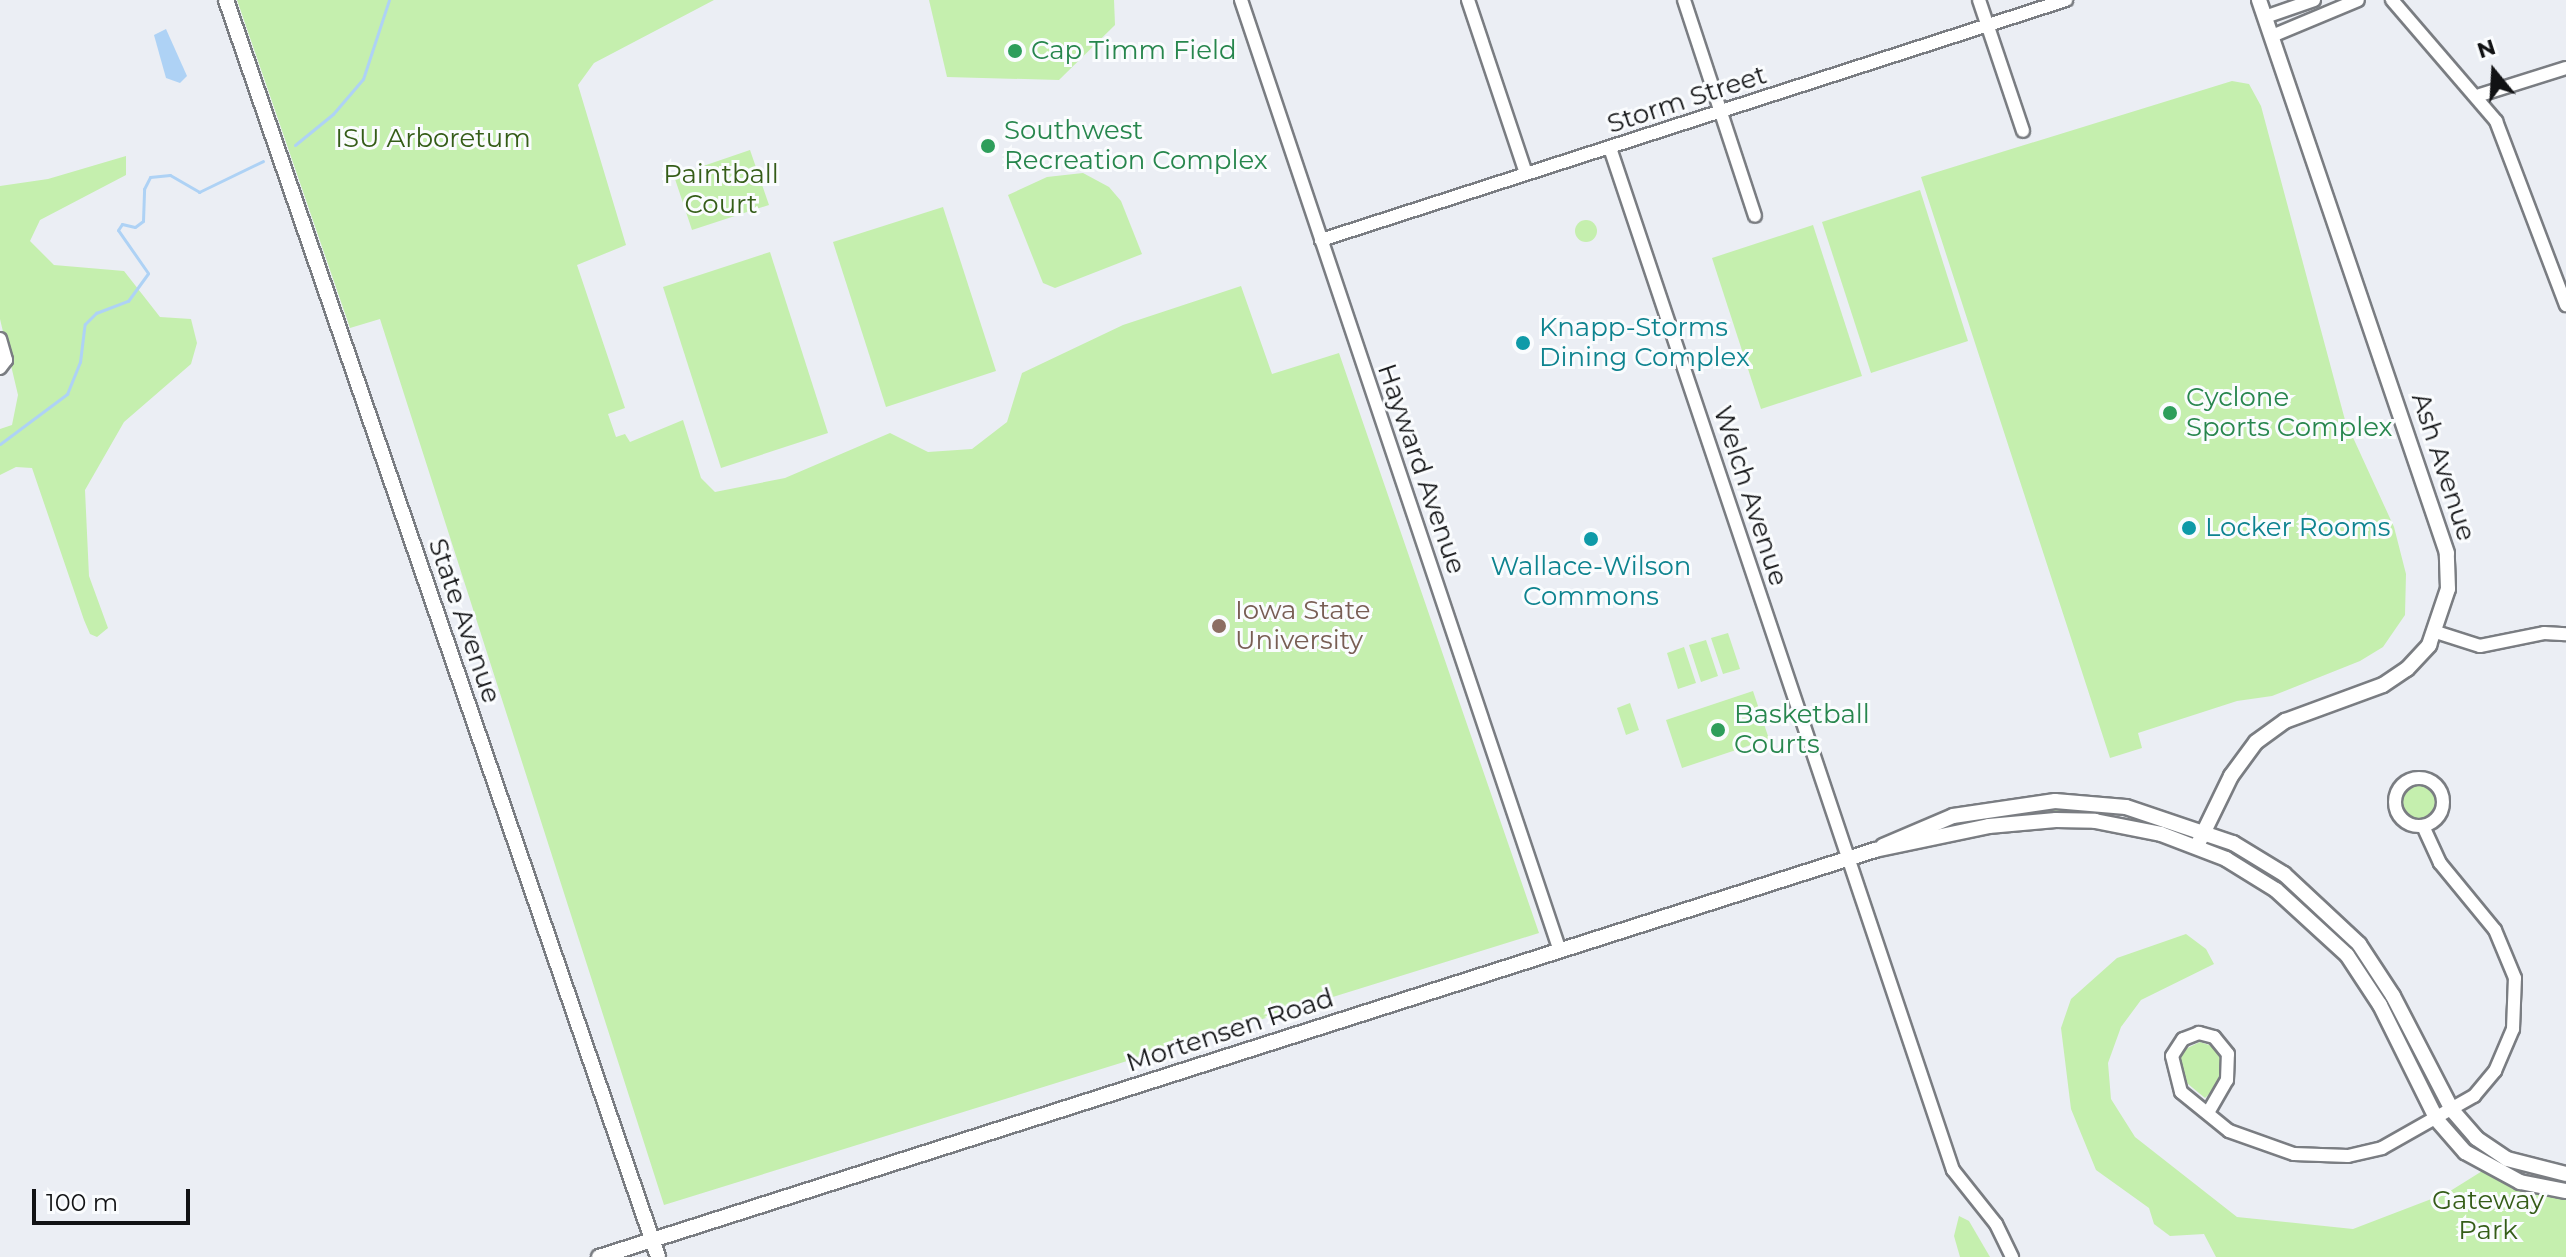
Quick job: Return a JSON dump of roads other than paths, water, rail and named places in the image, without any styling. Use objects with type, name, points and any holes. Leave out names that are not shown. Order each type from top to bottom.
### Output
[{"type":"street","name":"State Avenue","points":[[226,0],[658,1257]]},
{"type":"street","name":"Hayward Avenue","points":[[1241,0],[1560,951]]},
{"type":"street","points":[[1468,0],[1526,173]]},
{"type":"street","points":[[1684,0],[1755,216]]},
{"type":"street","points":[[1979,0],[2023,131]]},
{"type":"street","name":"Storm Street","points":[[1321,240],[2066,0]]},
{"type":"street","name":"Ash Avenue","points":[[2197,846],[2231,776],[2256,742],[2303,713],[2391,681],[2420,657],[2436,632],[2448,589],[2447,553],[2259,0]]},
{"type":"street","points":[[2265,17],[2314,0]]},
{"type":"street","points":[[2272,36],[2358,0]]},
{"type":"street","points":[[2392,0],[2480,95],[2512,155],[2565,296]]},
{"type":"street","points":[[2480,95],[2566,68]]},
{"type":"street","name":"Welch Avenue","points":[[1610,148],[1953,1170],[1996,1224],[2012,1257]]},
{"type":"street","points":[[0,339],[3,366]]},
{"type":"street","points":[[2436,632],[2480,646],[2544,633],[2566,634]]},
{"type":"street","points":[[2209,1111],[2227,1080],[2228,1054],[2214,1037],[2199,1033],[2177,1045],[2172,1067],[2181,1092],[2244,1139],[2317,1157],[2382,1148],[2437,1120],[2485,1083],[2504,1053],[2513,1029],[2515,978],[2495,930],[2440,863],[2423,826],[2402,820],[2395,806],[2402,785],[2416,778],[2432,782],[2442,795],[2442,811],[2423,826]]},
{"type":"street","name":"Mortensen Road","points":[[1875,850],[1918,828],[1983,809],[2097,803],[2204,830],[2284,874],[2359,944],[2393,996],[2452,1110],[2476,1138],[2507,1159],[2566,1174]]},
{"type":"street","name":"Mortensen Road","points":[[599,1257],[1875,850],[2018,822],[2095,821],[2197,846],[2276,890],[2347,955],[2380,1005],[2437,1120],[2487,1168],[2541,1188],[2566,1191]]},
{"type":"water","points":[[166,29],[187,76],[180,83],[166,78],[154,35]]},
{"type":"waterway","points":[[295,145],[333,114],[363,79],[389,0]]},
{"type":"waterway","points":[[0,444],[67,394],[80,362],[85,324],[96,313],[128,301],[148,273],[118,230],[122,224],[135,227],[143,221],[144,189],[150,177],[170,175],[199,192],[263,161]]},
{"type":"place","name":"Cap Timm Field","points":[[1015,51]]},
{"type":"place","name":"Southwest Recreation Complex","points":[[988,146]]},
{"type":"place","name":"Knapp-Storms Dining Complex","points":[[1523,343]]},
{"type":"place","name":"Cyclone Sports Complex","points":[[2170,413]]},
{"type":"place","name":"Locker Rooms","points":[[2189,528]]},
{"type":"place","name":"Wallace-Wilson Commons","points":[[1591,539]]},
{"type":"place","name":"Iowa State University","points":[[1219,626]]},
{"type":"place","name":"Basketball Courts","points":[[1718,730]]},
{"type":"park label","name":"ISU Arboretum","points":[[433,139]]},
{"type":"park label","name":"Paintball Court","points":[[721,190]]},
{"type":"park label","name":"Gateway Park","points":[[2488,1216]]}]
